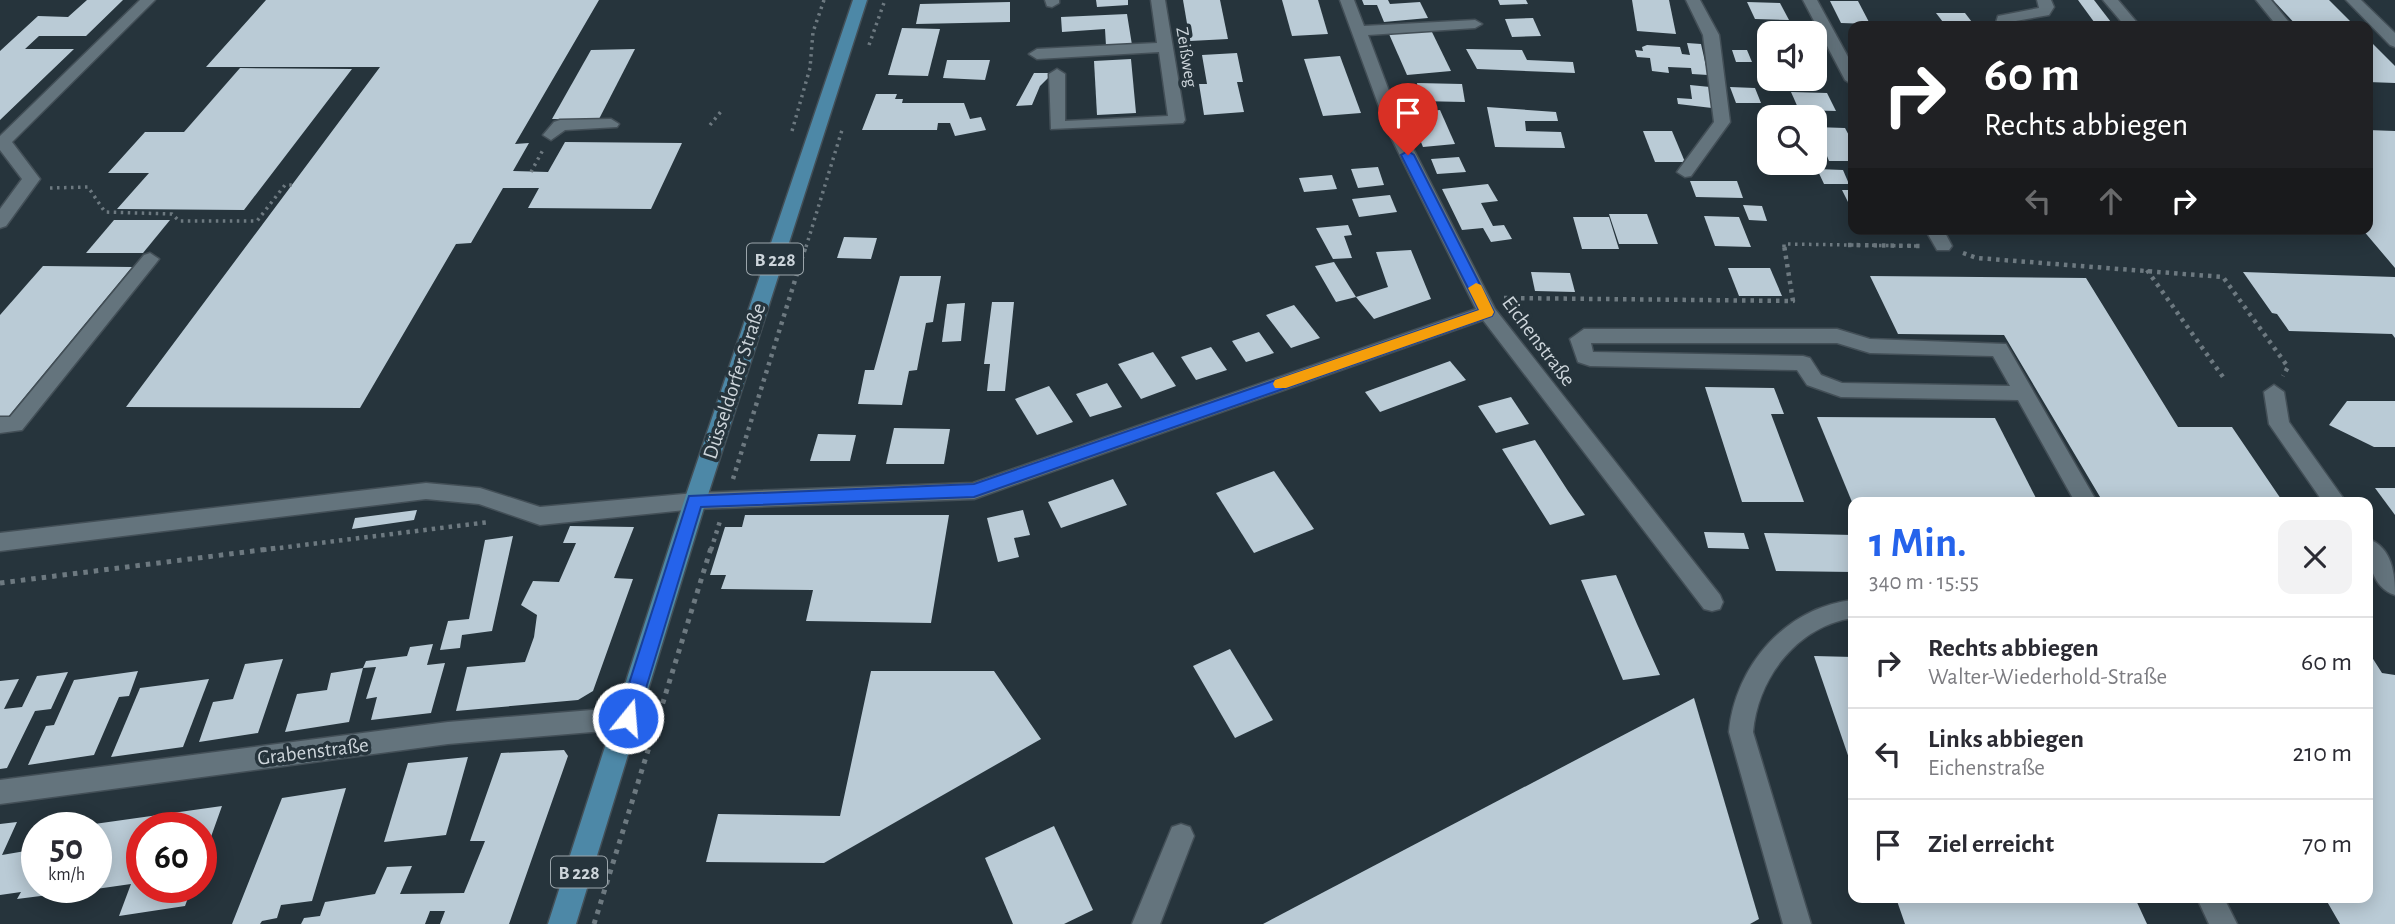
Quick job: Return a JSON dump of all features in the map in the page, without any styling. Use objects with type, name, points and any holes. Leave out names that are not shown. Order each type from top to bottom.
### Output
[{"type":"main road","name":"Düsseldorfer Straße","points":[[562,924],[695,500],[860,0]]},
{"type":"street","points":[[0,222],[32,179],[2,143],[148,0]]},
{"type":"street","name":"Zeißweg","points":[[1057,74],[1057,126],[1177,120],[1158,0]]},
{"type":"street","name":"Eichenstraße","points":[[1347,0],[1395,131],[1492,305],[1712,602]]},
{"type":"street","points":[[1685,172],[1722,122],[1711,35],[1693,0]]},
{"type":"street","points":[[1810,0],[1848,71]]},
{"type":"street","points":[[2003,21],[2014,15],[2043,12],[2047,8],[2044,0]]},
{"type":"street","points":[[2110,0],[2129,21]]},
{"type":"street","points":[[2263,0],[2281,21]]},
{"type":"street","points":[[2354,0],[2395,42]]},
{"type":"street","points":[[1358,32],[1475,24]]},
{"type":"street","points":[[1037,54],[1166,47]]},
{"type":"street","points":[[551,135],[560,125],[611,124]]},
{"type":"street","points":[[1937,235],[1943,246]]},
{"type":"street","points":[[0,425],[15,425],[150,259]]},
{"type":"street","points":[[0,542],[426,491],[480,496],[540,516],[695,500],[974,491],[1492,305]]},
{"type":"street","points":[[2025,393],[1842,390],[1814,380],[1803,363],[1590,359],[1584,357],[1580,339],[1584,336],[1837,336],[1870,346],[1999,349],[2025,393],[2083,497]]},
{"type":"street","points":[[2273,392],[2279,424],[2331,497]]},
{"type":"street","points":[[2373,555],[2395,586]]},
{"type":"street","points":[[1797,924],[1741,732],[1745,701],[1773,655],[1791,634],[1820,615],[1848,610]]},
{"type":"street","name":"Grabenstraße","points":[[0,792],[448,733],[628,718]]},
{"type":"street","points":[[1146,924],[1181,836]]},
{"type":"street","points":[[2212,903],[2222,924]]},
{"type":"path","points":[[866,56],[885,0]]},
{"type":"path","points":[[710,125],[723,109]]},
{"type":"path","points":[[594,924],[845,121]]},
{"type":"path","points":[[531,172],[551,135]]},
{"type":"path","points":[[25,188],[88,187],[106,212],[172,214],[179,221],[257,221],[285,185],[292,185]]},
{"type":"path","points":[[1492,305],[1793,301],[1784,244],[1943,246],[1977,258],[2147,269],[2222,277],[2288,367],[2273,392]]},
{"type":"path","points":[[2147,269],[2223,377]]},
{"type":"path","points":[[0,583],[492,522]]},
{"type":"building","points":[[87,0],[123,0],[86,36],[39,36],[25,49],[74,49],[0,120],[0,51],[38,16],[68,17]]},
{"type":"building","points":[[266,0],[599,0],[515,144],[529,143],[513,171],[548,172],[565,142],[682,143],[651,209],[528,208],[539,188],[503,188],[471,243],[456,244],[360,408],[126,407],[380,67],[206,67]]},
{"type":"building","points":[[1096,0],[1128,0],[1128,5],[1097,7]]},
{"type":"building","points":[[1183,0],[1220,0],[1228,39],[1190,41]]},
{"type":"building","points":[[1282,0],[1318,0],[1328,34],[1292,36]]},
{"type":"building","points":[[1362,0],[1388,0],[1390,4],[1420,2],[1428,18],[1384,22],[1377,5],[1364,5]]},
{"type":"building","points":[[1498,0],[1526,0],[1528,4],[1500,5]]},
{"type":"building","points":[[1632,0],[1669,0],[1676,34],[1637,31]]},
{"type":"building","points":[[2078,0],[2094,0],[2110,21],[2093,21]]},
{"type":"building","points":[[2273,0],[2329,0],[2350,21],[2292,21]]},
{"type":"building","points":[[1830,1],[1858,1],[1868,21],[1841,23]]},
{"type":"building","points":[[1010,2],[1010,22],[916,24],[920,4]]},
{"type":"building","points":[[1747,2],[1780,3],[1789,20],[1755,19]]},
{"type":"building","points":[[1936,13],[1965,13],[1971,21],[1942,21]]},
{"type":"building","points":[[1127,14],[1132,45],[1106,46],[1105,29],[1062,32],[1061,17]]},
{"type":"building","points":[[1533,18],[1541,36],[1512,37],[1505,19]]},
{"type":"building","points":[[902,28],[940,29],[928,76],[888,75]]},
{"type":"building","points":[[1431,30],[1451,71],[1407,75],[1389,34]]},
{"type":"building","points":[[1687,43],[1701,44],[1708,75],[1692,74],[1691,68],[1668,67],[1669,73],[1652,71],[1650,58],[1637,57],[1635,50],[1643,51],[1642,47],[1647,45],[1680,47],[1682,54],[1690,55]]},
{"type":"building","points":[[2373,44],[2395,66],[2395,83],[2373,82]]},
{"type":"building","points":[[635,49],[599,119],[552,119],[591,50]]},
{"type":"building","points":[[1466,49],[1522,50],[1527,60],[1573,62],[1575,73],[1477,69]]},
{"type":"building","points":[[1732,50],[1747,50],[1752,62],[1736,62]]},
{"type":"building","points":[[1237,53],[1243,82],[1237,82],[1244,112],[1204,115],[1199,84],[1207,84],[1202,55]]},
{"type":"building","points":[[1340,56],[1361,113],[1323,116],[1304,59]]},
{"type":"building","points":[[1131,59],[1136,113],[1097,115],[1094,61]]},
{"type":"building","points":[[947,60],[990,60],[985,80],[943,78]]},
{"type":"building","points":[[240,68],[352,69],[244,210],[117,209],[149,173],[108,173],[145,132],[184,132]]},
{"type":"building","points":[[1034,73],[1050,73],[1040,86],[1032,105],[1016,106]]},
{"type":"building","points":[[1417,83],[1462,84],[1465,102],[1419,101]]},
{"type":"building","points":[[1690,85],[1710,87],[1712,108],[1678,104],[1677,98],[1692,99]]},
{"type":"building","points":[[1730,87],[1755,88],[1761,103],[1736,103]]},
{"type":"building","points":[[1791,92],[1827,93],[1836,111],[1827,111],[1827,105],[1797,105]]},
{"type":"building","points":[[876,94],[897,94],[895,99],[903,99],[902,103],[964,103],[970,119],[981,117],[986,130],[955,136],[950,123],[938,123],[937,130],[862,130]]},
{"type":"building","points":[[1487,107],[1556,112],[1558,121],[1525,121],[1526,131],[1561,132],[1565,148],[1495,147]]},
{"type":"building","points":[[1440,110],[1455,144],[1423,147],[1409,113]]},
{"type":"building","points":[[1827,127],[1845,128],[1848,134],[1848,161],[1829,161]]},
{"type":"building","points":[[2373,130],[2395,131],[2395,268],[2367,235],[2373,235]]},
{"type":"building","points":[[1643,131],[1672,131],[1685,162],[1655,162]]},
{"type":"building","points":[[1459,157],[1466,172],[1437,174],[1431,159]]},
{"type":"building","points":[[1378,167],[1384,185],[1358,188],[1351,169]]},
{"type":"building","points":[[1827,169],[1843,170],[1848,184],[1824,184],[1820,175],[1827,175]]},
{"type":"building","points":[[1332,175],[1337,189],[1304,192],[1299,178]]},
{"type":"building","points":[[1690,181],[1737,181],[1743,198],[1696,197]]},
{"type":"building","points":[[1488,184],[1498,201],[1481,203],[1493,226],[1504,225],[1512,239],[1491,242],[1483,228],[1462,230],[1442,189]]},
{"type":"building","points":[[1842,190],[1848,190],[1848,202]]},
{"type":"building","points":[[1390,195],[1397,212],[1359,217],[1352,199]]},
{"type":"building","points":[[1743,205],[1762,206],[1767,221],[1749,220]]},
{"type":"building","points":[[1609,214],[1647,214],[1658,244],[1619,244]]},
{"type":"building","points":[[1704,216],[1739,217],[1751,247],[1715,246]]},
{"type":"building","points":[[1573,217],[1609,217],[1619,249],[1582,249]]},
{"type":"building","points":[[114,220],[170,220],[143,253],[86,253]]},
{"type":"building","points":[[1348,225],[1352,235],[1344,236],[1352,258],[1333,259],[1316,228]]},
{"type":"building","points":[[844,237],[877,238],[871,259],[837,258]]},
{"type":"building","points":[[1411,250],[1431,299],[1374,319],[1356,297],[1388,287],[1376,252]]},
{"type":"building","points":[[1334,262],[1356,297],[1336,302],[1315,266]]},
{"type":"building","points":[[43,266],[132,267],[8,417],[0,417],[0,315]]},
{"type":"building","points":[[1728,268],[1770,268],[1782,296],[1739,296]]},
{"type":"building","points":[[1531,272],[1570,273],[1575,292],[1535,291]]},
{"type":"building","points":[[2243,272],[2395,277],[2395,338],[2392,334],[2289,331],[2277,314],[2272,313]]},
{"type":"building","points":[[900,276],[941,276],[933,322],[926,323],[917,370],[909,371],[902,405],[858,404],[865,370],[874,370]]},
{"type":"building","points":[[1870,276],[2086,278],[2178,427],[2232,427],[2280,497],[2100,497],[2004,335],[1898,334]]},
{"type":"building","points":[[992,302],[1014,302],[1005,391],[987,391],[990,364],[984,364]]},
{"type":"building","points":[[965,303],[961,341],[942,342],[947,304]]},
{"type":"building","points":[[1294,305],[1320,338],[1291,348],[1266,315]]},
{"type":"building","points":[[1259,332],[1274,353],[1246,362],[1232,341]]},
{"type":"building","points":[[1211,347],[1227,370],[1196,380],[1181,357]]},
{"type":"building","points":[[1153,352],[1176,386],[1141,399],[1118,364]]},
{"type":"building","points":[[1450,361],[1466,380],[1380,412],[1365,392]]},
{"type":"building","points":[[1107,383],[1122,407],[1090,417],[1076,394]]},
{"type":"building","points":[[1049,386],[1073,422],[1037,435],[1015,399]]},
{"type":"building","points":[[1705,387],[1774,388],[1784,414],[1771,414],[1804,502],[1742,502]]},
{"type":"building","points":[[1511,397],[1529,424],[1496,433],[1478,406]]},
{"type":"building","points":[[2347,401],[2395,401],[2395,447],[2374,447],[2329,425]]},
{"type":"building","points":[[1817,417],[1995,418],[2035,497],[1850,497]]},
{"type":"building","points":[[894,428],[950,429],[944,464],[886,464]]},
{"type":"building","points":[[818,434],[856,435],[850,461],[810,461]]},
{"type":"building","points":[[1535,440],[1585,515],[1550,525],[1502,449]]},
{"type":"building","points":[[1274,471],[1314,529],[1254,553],[1216,493]]},
{"type":"building","points":[[1113,479],[1127,505],[1061,528],[1048,502]]},
{"type":"building","points":[[2375,488],[2395,488],[2395,515]]},
{"type":"building","points":[[417,510],[414,520],[352,529],[355,518]]},
{"type":"building","points":[[1023,510],[1030,535],[1014,538],[1019,557],[998,562],[987,518]]},
{"type":"building","points":[[745,515],[949,515],[931,623],[806,621],[813,590],[721,589],[726,575],[710,575],[725,527],[742,527]]},
{"type":"building","points":[[570,526],[634,527],[614,578],[633,579],[593,691],[578,700],[456,711],[467,667],[525,662],[534,637],[537,615],[521,605],[533,581],[559,582],[576,543],[563,543]]},
{"type":"building","points":[[1704,532],[1744,533],[1749,549],[1708,548]]},
{"type":"building","points":[[1764,533],[1848,535],[1848,572],[1776,571]]},
{"type":"building","points":[[513,536],[492,631],[462,635],[460,648],[440,650],[448,621],[469,619],[485,540]]},
{"type":"building","points":[[1616,575],[1660,675],[1623,680],[1581,580]]},
{"type":"building","points":[[433,644],[427,665],[445,663],[431,713],[371,720],[377,697],[366,699],[376,667],[363,668],[366,661],[407,656],[410,647]]},
{"type":"building","points":[[1230,649],[1273,720],[1235,738],[1193,666]]},
{"type":"building","points":[[1814,656],[1848,657],[1848,755]]},
{"type":"building","points":[[283,659],[258,733],[199,742],[213,702],[233,699],[245,664]]},
{"type":"building","points":[[2373,659],[2382,673],[2395,675],[2395,924],[2340,924],[2328,903],[2373,903]]},
{"type":"building","points":[[363,668],[349,722],[285,732],[297,694],[327,690],[331,673]]},
{"type":"building","points":[[138,671],[129,696],[119,697],[94,755],[28,765],[46,726],[54,725],[74,680]]},
{"type":"building","points":[[871,671],[994,671],[1041,739],[824,863],[706,862],[718,814],[840,816]]},
{"type":"building","points":[[68,672],[51,709],[35,711],[7,768],[0,769],[0,681],[19,679],[4,709],[22,707],[37,676]]},
{"type":"building","points":[[209,679],[183,747],[111,757],[140,688]]},
{"type":"building","points":[[1694,698],[1759,919],[1750,924],[1263,924]]},
{"type":"building","points":[[564,750],[568,756],[509,924],[440,924],[445,911],[430,911],[425,924],[301,924],[304,918],[320,916],[325,902],[375,894],[387,867],[412,866],[400,894],[464,893],[485,841],[470,841],[501,753]]},
{"type":"building","points":[[468,757],[446,835],[384,842],[408,763]]},
{"type":"building","points":[[346,788],[312,901],[281,905],[277,918],[262,921],[260,924],[232,924],[282,798]]},
{"type":"building","points":[[222,806],[217,820],[217,812],[179,812]]},
{"type":"building","points":[[126,820],[126,885],[112,887],[112,822]]},
{"type":"building","points":[[17,822],[2,855],[21,852],[21,892],[0,895],[0,824]]},
{"type":"building","points":[[1054,826],[1093,910],[1064,924],[1013,924],[985,858]]},
{"type":"building","points":[[126,897],[126,903],[186,903],[185,906],[119,916]]},
{"type":"building","points":[[1898,903],[2137,903],[2147,924],[1905,924]]},
{"type":"slow traffic","points":[[1281,384],[1487,312],[1476,288]]},
{"type":"route","points":[[628,718],[695,500],[974,491],[1487,312],[1408,155]]}]
